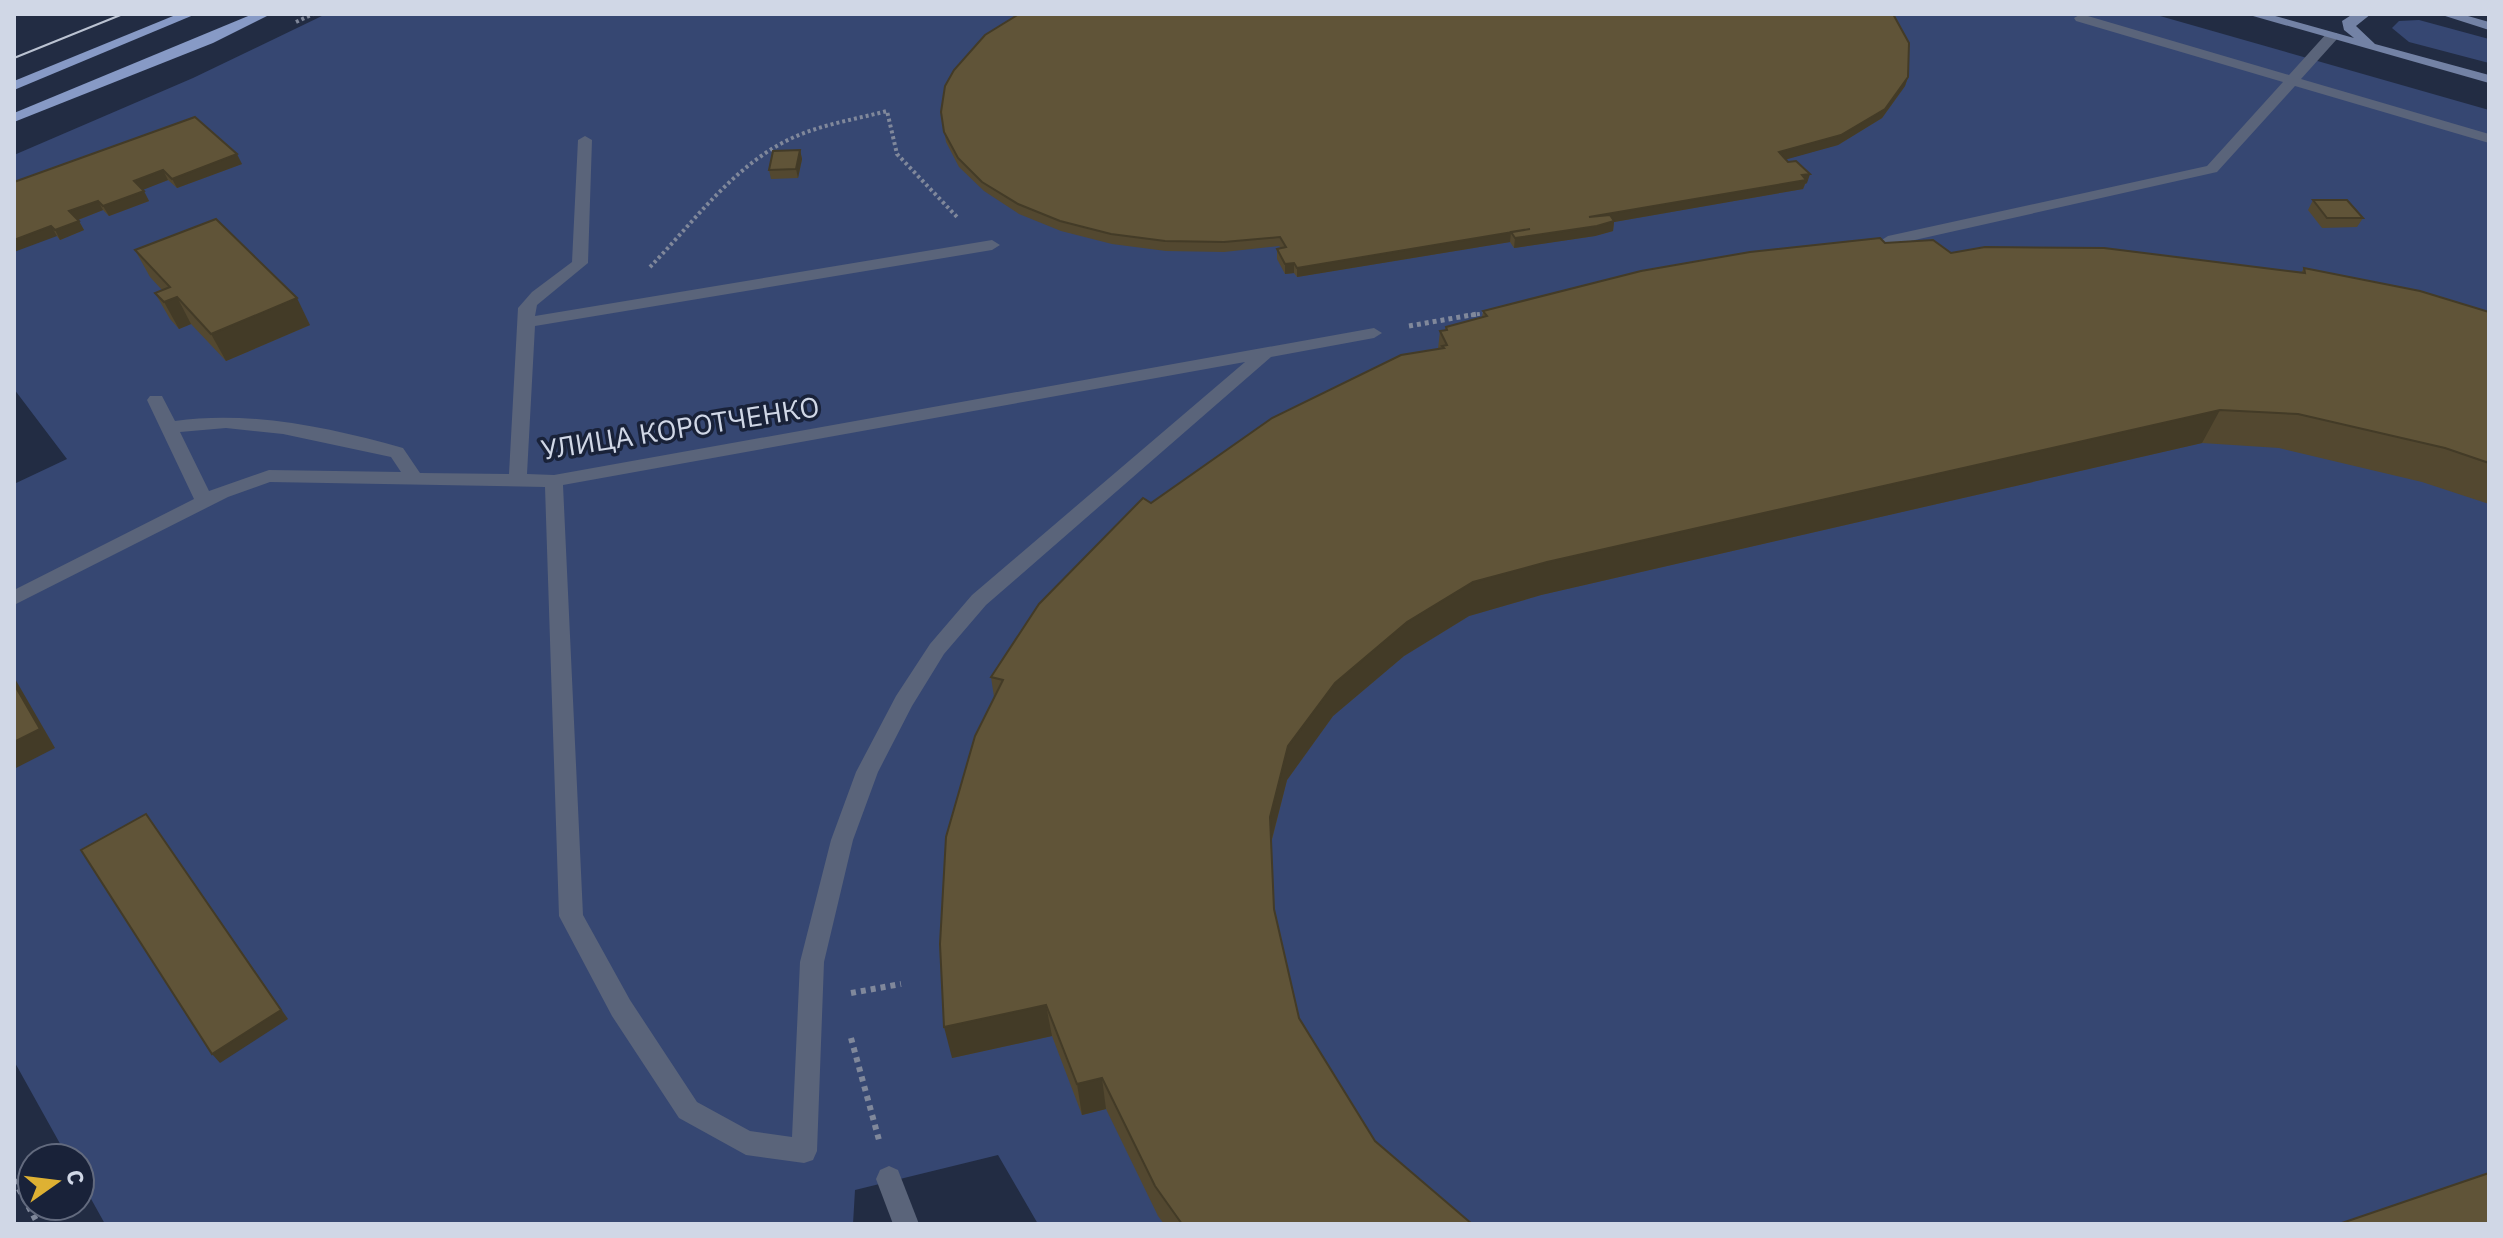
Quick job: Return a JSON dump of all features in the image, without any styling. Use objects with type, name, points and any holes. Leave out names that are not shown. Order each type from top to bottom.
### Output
[{"type":"main road","points":[[14,86],[189,14]]},
{"type":"main road","points":[[14,118],[264,14]]},
{"type":"main road","points":[[2253,14],[2489,79]]},
{"type":"main road","points":[[2364,14],[2349,21],[2349,27],[2383,51]]},
{"type":"main road","points":[[2446,14],[2489,26]]},
{"type":"lane","points":[[2081,18],[2489,139]]},
{"type":"lane","points":[[1888,241],[2212,169],[2332,36]]},
{"type":"lane","points":[[518,480],[526,308],[535,297],[563,282],[580,263],[585,140]]},
{"type":"lane","points":[[527,322],[992,245]]},
{"type":"lane","name":"УЛИЦА КОРОТЧЕНКО","points":[[14,598],[205,502],[269,476],[554,481],[1374,333]]},
{"type":"lane","points":[[554,481],[571,916],[621,1008],[688,1110],[746,1143],[804,1151],[812,962],[827,896],[867,772],[903,702],[937,649],[979,600],[1266,352]]},
{"type":"lane","points":[[156,400],[205,502]]},
{"type":"lane","points":[[169,428],[194,422],[237,421],[397,452],[414,477]]},
{"type":"lane","points":[[889,1179],[906,1224]]},
{"type":"path","points":[[623,306],[631,285],[698,215],[777,146],[829,125],[887,111],[897,154],[928,190],[992,245]]},
{"type":"path","points":[[1374,333],[1499,310]]},
{"type":"path","points":[[809,1000],[901,984]]},
{"type":"path","points":[[840,994],[889,1179]]},
{"type":"path","points":[[14,1180],[38,1224]]},
{"type":"shaded area","points":[[326,14],[2153,14],[2489,110],[2489,1224],[1038,1224],[998,1155],[855,1190],[853,1224],[105,1224],[96,1208],[96,1142],[59,1142],[14,1061],[14,484],[67,459],[14,389],[14,155],[193,78]]},
{"type":"shaded area","points":[[2419,20],[2489,39],[2489,63],[2409,42],[2392,28],[2399,21]]},
{"type":"building","points":[[1019,14],[1893,14],[1909,43],[1908,77],[1885,109],[1841,135],[1779,152],[1788,162],[1796,161],[1810,174],[1802,175],[1806,180],[1589,217],[1610,215],[1614,221],[1597,226],[1515,238],[1511,232],[1297,268],[1294,263],[1285,264],[1277,249],[1286,247],[1280,237],[1224,242],[1165,241],[1111,234],[1060,221],[1018,204],[982,182],[958,158],[944,132],[941,112],[945,86],[954,70],[985,35]]},
{"type":"building","points":[[195,117],[237,154],[172,179],[163,170],[134,181],[144,191],[103,206],[98,201],[69,211],[79,221],[55,230],[51,226],[14,240],[14,182]]},
{"type":"building","points":[[800,150],[796,169],[769,170],[773,151]]},
{"type":"building","points":[[2313,200],[2347,200],[2363,218],[2327,218]]},
{"type":"building","points":[[216,219],[297,298],[211,334],[177,297],[164,302],[155,293],[170,287],[135,250]]},
{"type":"building","points":[[1880,238],[1885,243],[1933,240],[1951,253],[1985,247],[2104,248],[2305,273],[2304,268],[2420,291],[2489,312],[2489,463],[2445,448],[2298,414],[2220,410],[1547,562],[1473,582],[1407,622],[1335,683],[1288,746],[1270,817],[1274,909],[1299,1018],[1375,1141],[1472,1224],[1182,1224],[1155,1186],[1102,1078],[1077,1084],[1046,1005],[944,1027],[940,944],[946,837],[975,736],[1003,680],[991,677],[1039,604],[1143,498],[1151,503],[1272,418],[1401,355],[1444,348],[1442,346],[1447,345],[1440,331],[1487,316],[1483,311],[1641,271],[1750,252]]},
{"type":"building","points":[[14,684],[40,729],[14,742]]},
{"type":"building","points":[[146,814],[281,1010],[212,1054],[81,850]]},
{"type":"building","points":[[2489,1173],[2489,1224],[2339,1224]]},
{"type":"tram line","points":[[14,58],[123,14]]}]
